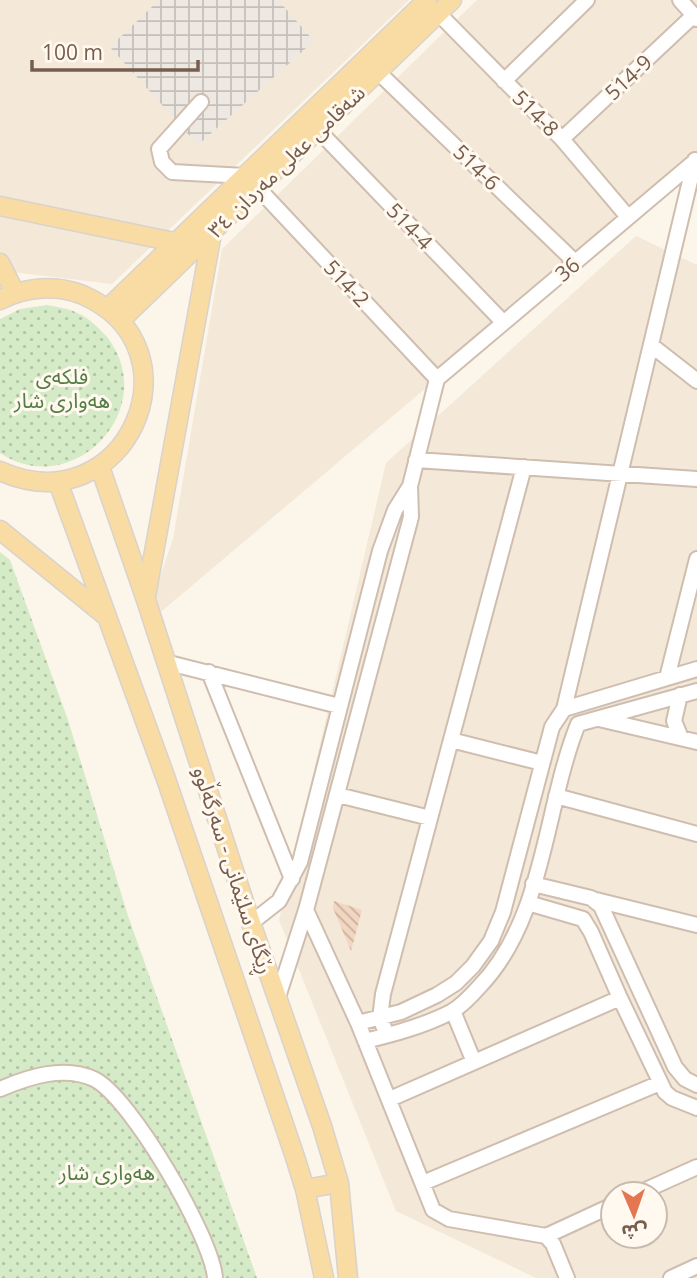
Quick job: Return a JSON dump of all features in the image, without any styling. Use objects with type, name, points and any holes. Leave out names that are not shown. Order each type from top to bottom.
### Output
[{"type":"main road","name":"شەقامی عەلی مەردان ٣٤","points":[[120,321],[212,233],[252,182],[433,7],[452,0]]},
{"type":"main road","name":"شەقامی عەلی مەردان ٣٤","points":[[107,309],[174,242],[318,130],[378,72],[433,7]]},
{"type":"main road","points":[[0,206],[174,242]]},
{"type":"main road","points":[[146,600],[212,233]]},
{"type":"main road","points":[[0,263],[8,296],[31,289],[63,289],[86,297],[107,309],[130,335],[140,358],[144,382],[139,415],[124,444],[100,467],[80,477],[58,482],[28,481],[0,471]]},
{"type":"main road","name":"ڕێگای سلێمانی - سەرگەڵوو","points":[[100,467],[251,923],[322,1126],[339,1183],[348,1278]]},
{"type":"main road","name":"ڕێگای سلێمانی - سەرگەڵوو","points":[[58,482],[166,779],[305,1189],[324,1278]]},
{"type":"main road","points":[[0,530],[106,616]]},
{"type":"main road","points":[[305,1189],[339,1183]]},
{"type":"street","points":[[504,80],[587,0]]},
{"type":"street","points":[[680,0],[695,17]]},
{"type":"street","name":"514-8","points":[[433,7],[562,139],[628,217]]},
{"type":"street","name":"514-9","points":[[562,139],[695,17]]},
{"type":"street","name":"514-6","points":[[378,72],[575,262]]},
{"type":"street","points":[[201,102],[159,149],[162,162],[172,172],[252,182]]},
{"type":"street","name":"514-4","points":[[318,130],[503,323]]},
{"type":"street","points":[[358,1023],[419,1005],[456,983],[473,966],[491,941],[503,912],[552,727],[564,709],[696,160]]},
{"type":"street","name":"36","points":[[436,379],[696,160]]},
{"type":"street","name":"514-2","points":[[252,182],[436,379]]},
{"type":"street","points":[[651,345],[697,381]]},
{"type":"street","points":[[277,1000],[306,911],[411,517],[411,486],[436,379]]},
{"type":"street","points":[[416,460],[697,479]]},
{"type":"street","points":[[387,1035],[380,1018],[383,995],[524,467]]},
{"type":"street","points":[[251,923],[273,907],[292,878],[306,841],[380,551],[395,510],[411,486]]},
{"type":"street","points":[[667,678],[697,559]]},
{"type":"street","points":[[165,662],[339,706]]},
{"type":"street","points":[[564,709],[697,669]]},
{"type":"street","points":[[209,672],[292,878]]},
{"type":"street","points":[[365,1041],[453,1011],[493,972],[506,955],[535,905],[556,796],[578,724],[697,691]]},
{"type":"street","points":[[680,695],[674,721],[681,738]]},
{"type":"street","points":[[564,709],[697,742]]},
{"type":"street","points":[[451,740],[542,763]]},
{"type":"street","points":[[338,795],[430,818]]},
{"type":"street","points":[[556,796],[697,834]]},
{"type":"street","points":[[540,886],[697,925]]},
{"type":"street","points":[[591,898],[606,914],[675,1067],[685,1079],[697,1085]]},
{"type":"street","points":[[535,905],[583,919],[665,1092],[672,1098],[697,1108]]},
{"type":"street","points":[[306,911],[358,1023],[430,1204],[443,1217],[545,1236],[553,1244],[567,1278]]},
{"type":"street","points":[[390,1099],[620,998]]},
{"type":"street","points":[[453,1011],[474,1062]]},
{"type":"street","points":[[0,1089],[32,1077],[67,1072],[93,1078],[109,1089],[125,1106],[193,1216],[209,1250],[215,1278]]},
{"type":"street","points":[[423,1183],[660,1083]]},
{"type":"street","points":[[668,1180],[697,1167]]},
{"type":"street","points":[[545,1236],[599,1211]]},
{"type":"street","points":[[671,1278],[697,1266]]},
{"type":"shaded area","points":[[0,0],[409,0],[112,284],[4,271],[0,262]]},
{"type":"shaded area","points":[[159,0],[278,0],[314,41],[198,145],[110,47]]},
{"type":"shaded area","points":[[477,0],[697,0],[697,159],[143,627],[173,539],[222,249]]},
{"type":"shaded area","points":[[636,236],[697,265],[697,1278],[536,1278],[396,1211],[279,920],[386,463]]},
{"type":"green space","name":"فلکەی هەواری شار","points":[[47,305],[78,313],[107,337],[121,364],[124,392],[117,417],[102,440],[81,456],[56,465],[28,465],[0,453],[0,319],[20,309]]},
{"type":"green space","name":"هەواری شار","points":[[0,552],[10,560],[68,720],[128,916],[257,1278],[0,1278]]},
{"type":"building","points":[[334,901],[362,910],[351,951],[333,908]]}]
